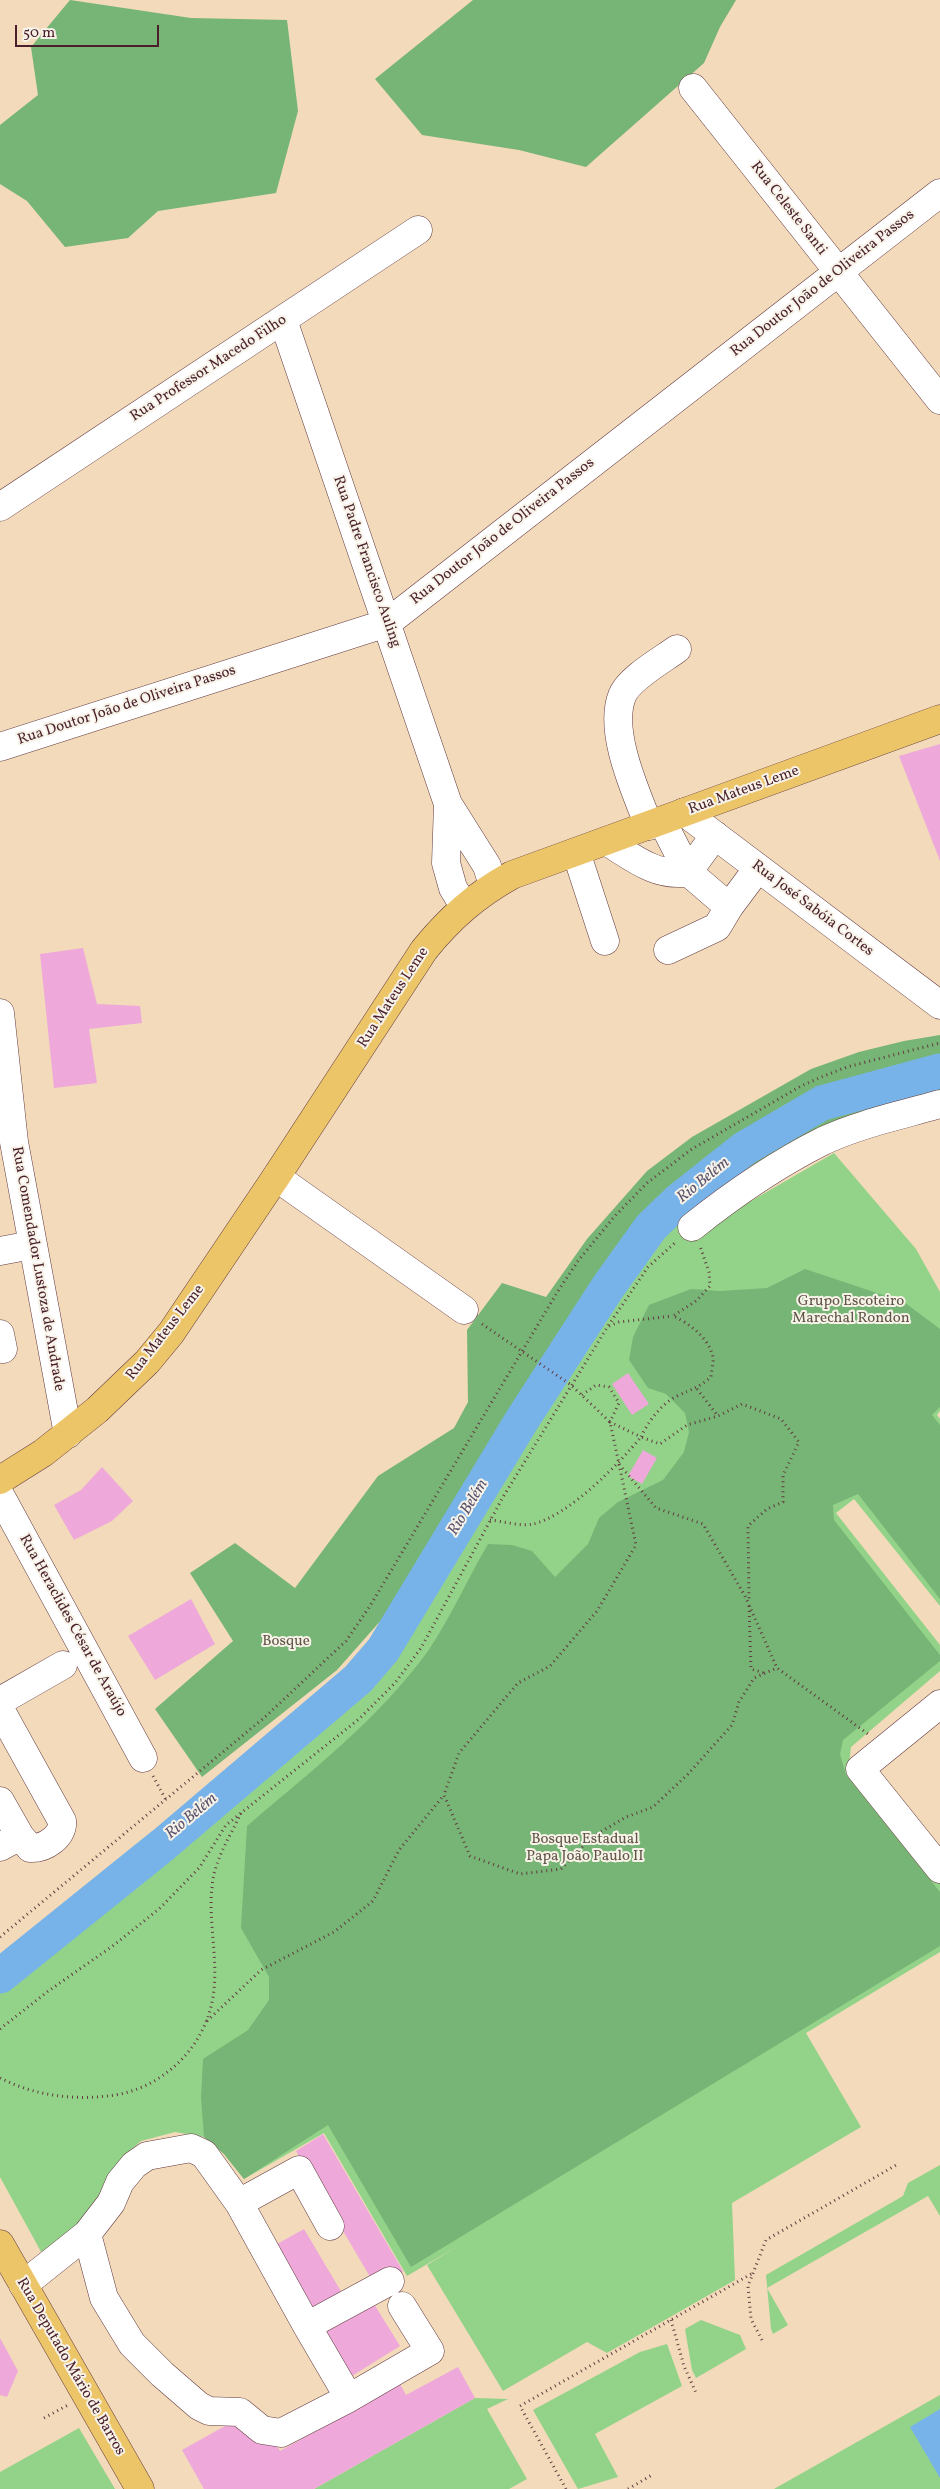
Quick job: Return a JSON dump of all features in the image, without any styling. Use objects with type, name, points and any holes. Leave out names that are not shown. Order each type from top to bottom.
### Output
[{"type":"main road","name":"Rua Mateus Leme","points":[[0,1480],[68,1434],[123,1387],[147,1362],[193,1302],[424,950],[448,921],[464,906],[493,885],[512,876],[940,719]]},
{"type":"main road","name":"Rua Deputado Mário de Barros","points":[[0,2244],[140,2489]]},
{"type":"street","name":"Rua Celeste Santi","points":[[693,88],[940,400]]},
{"type":"street","name":"Rua Doutor João de Oliveira Passos","points":[[0,747],[386,623],[940,193]]},
{"type":"street","name":"Rua Professor Macedo Filho","points":[[0,507],[418,230]]},
{"type":"street","name":"Rua Padre Francisco Auling","points":[[284,320],[448,804],[487,866],[493,885]]},
{"type":"street","points":[[677,649],[640,676],[622,695],[618,716],[624,756],[665,820],[688,872],[729,907]]},
{"type":"street","name":"Rua Padre Francisco Auling","points":[[448,804],[446,863],[454,888],[464,906]]},
{"type":"street","name":"Rua José Sabóia Cortes","points":[[665,820],[715,835],[937,998]]},
{"type":"street","points":[[606,841],[664,873],[675,875],[688,872],[715,835]]},
{"type":"street","points":[[576,852],[605,941]]},
{"type":"street","points":[[668,950],[708,934],[717,927],[729,907],[758,868]]},
{"type":"street","name":"Rua Comendador Lustoza de Andrade","points":[[1,1029],[14,1142],[68,1434]]},
{"type":"street","points":[[692,1227],[721,1204],[823,1141],[847,1131],[940,1104]]},
{"type":"street","points":[[276,1178],[464,1310]]},
{"type":"street","points":[[0,1251],[32,1245]]},
{"type":"street","name":"Rua Heraclides César de Araújo","points":[[0,1494],[143,1758]]},
{"type":"street","points":[[0,1701],[63,1665]]},
{"type":"street","points":[[940,1704],[860,1769],[940,1869]]},
{"type":"street","points":[[0,1709],[62,1821],[63,1829],[59,1836],[36,1848],[30,1848],[10,1841],[1,1805]]},
{"type":"street","points":[[23,2285],[87,2234],[111,2203],[120,2182],[134,2165],[146,2156],[191,2148],[204,2154],[239,2203],[349,2398]]},
{"type":"street","points":[[239,2203],[299,2170],[330,2226]]},
{"type":"street","points":[[87,2234],[104,2298],[132,2344],[162,2374],[199,2406],[209,2411],[240,2412],[262,2430],[281,2433],[349,2398],[430,2351],[402,2306]]},
{"type":"street","points":[[307,2326],[390,2282]]},
{"type":"path","points":[[0,1937],[265,1716],[346,1641],[370,1606],[521,1351],[578,1261],[614,1217],[670,1164],[801,1086],[847,1067],[940,1043]]},
{"type":"path","points":[[0,2029],[46,1992],[114,1945],[159,1909],[199,1868],[226,1825],[359,1719],[395,1683],[421,1648],[490,1520],[608,1326],[648,1267],[692,1227],[709,1272],[710,1286],[696,1301],[673,1316],[619,1322],[608,1326]]},
{"type":"path","points":[[464,1310],[571,1385],[610,1422],[660,1444],[687,1425],[718,1416],[742,1404],[780,1419],[799,1442],[783,1475],[783,1502],[767,1510],[748,1526],[751,1668],[765,1674]]},
{"type":"path","points":[[490,1520],[532,1525],[557,1514],[619,1464],[660,1410],[675,1397],[697,1389],[710,1377],[713,1357],[694,1328],[688,1322],[673,1316]]},
{"type":"path","points":[[206,2022],[260,1970],[334,1932],[373,1901],[399,1850],[444,1795],[459,1752],[518,1683],[550,1666],[597,1610],[636,1545],[610,1422],[619,1402],[609,1387],[596,1385],[582,1395]]},
{"type":"path","points":[[697,1389],[718,1416]]},
{"type":"path","points":[[619,1464],[656,1508],[703,1524],[749,1602],[777,1668],[885,1748]]},
{"type":"path","points":[[444,1795],[470,1856],[520,1874],[561,1868],[592,1837],[626,1817],[653,1807],[688,1774],[732,1725],[739,1702],[754,1678],[777,1668]]},
{"type":"path","points":[[0,2078],[31,2091],[90,2099],[122,2094],[150,2084],[169,2071],[188,2054],[206,2022],[214,1996],[212,1886],[218,1859],[242,1813]]},
{"type":"path","points":[[762,2340],[751,2319],[748,2286],[766,2240],[898,2164]]},
{"type":"path","points":[[566,2489],[520,2406],[753,2273]]},
{"type":"path","points":[[670,2320],[684,2366],[697,2395]]},
{"type":"path","points":[[628,2489],[652,2475]]},
{"type":"green space","points":[[70,0],[191,18],[287,20],[298,111],[276,193],[158,211],[128,238],[65,247],[27,201],[0,184],[0,125],[38,95],[31,47]]},
{"type":"green space","points":[[473,0],[736,0],[720,27],[704,63],[586,167],[519,150],[422,135],[375,79]]},
{"type":"green space","name":"Bosque","points":[[940,1035],[940,1098],[711,1203],[686,1183],[650,1219],[590,1297],[502,1430],[398,1601],[337,1670],[202,1777],[155,1709],[233,1641],[190,1573],[235,1543],[295,1588],[378,1476],[454,1428],[468,1402],[467,1330],[502,1283],[546,1297],[587,1239],[647,1171],[692,1137],[811,1069],[859,1052],[904,1041]]},
{"type":"green space","name":"Bosque Estadual Papa João Paulo II","points":[[834,1153],[916,1249],[940,1292],[940,1411],[937,1415],[940,1419],[940,1606],[854,1499],[836,1513],[940,1645],[940,1671],[851,1747],[848,1773],[940,1884],[940,1952],[806,2033],[861,2127],[732,2203],[735,2280],[607,2353],[587,2342],[503,2391],[427,2265],[458,2246],[407,2276],[324,2133],[244,2179],[224,2154],[204,2137],[175,2132],[141,2141],[120,2160],[110,2181],[107,2201],[45,2259],[0,2177],[0,1986],[358,1693],[390,1654],[491,1487],[622,1283],[663,1230],[693,1204],[707,1230],[732,1212]]},
{"type":"green space","name":"Bosque Estadual Papa João Paulo II","points":[[805,1269],[904,1302],[940,1329],[940,1407],[932,1415],[940,1425],[940,1599],[858,1494],[833,1505],[834,1520],[940,1655],[940,1661],[843,1740],[840,1754],[846,1775],[940,1892],[940,1946],[411,2267],[328,2125],[244,2179],[224,2154],[204,2137],[201,2098],[203,2059],[248,2030],[269,2000],[269,1977],[241,1928],[247,1826],[343,1744],[388,1700],[436,1639],[488,1544],[512,1545],[532,1551],[555,1577],[588,1544],[599,1518],[618,1502],[663,1480],[684,1452],[689,1432],[685,1413],[666,1394],[648,1388],[629,1360],[633,1337],[649,1305],[691,1289],[720,1291],[767,1288]]},
{"type":"green space","points":[[940,2165],[940,2216],[928,2196],[767,2288],[766,2275],[903,2196],[908,2183]]},
{"type":"green space","points":[[767,2288],[788,2325],[773,2334],[771,2329]]},
{"type":"green space","points":[[701,2320],[740,2335],[746,2349],[696,2378],[692,2370],[685,2329]]},
{"type":"green space","points":[[667,2344],[682,2386],[595,2434],[618,2477],[578,2489],[533,2410],[640,2352]]},
{"type":"green space","points":[[940,2395],[940,2489],[774,2489]]},
{"type":"green space","points":[[475,2398],[508,2399],[487,2409],[527,2479],[509,2489],[314,2489]]},
{"type":"green space","points":[[79,2428],[115,2489],[0,2489],[0,2472]]},
{"type":"water","points":[[940,2409],[940,2478],[910,2427]]},
{"type":"building","points":[[940,744],[940,861],[899,756]]},
{"type":"building","points":[[83,948],[97,1004],[140,1006],[142,1023],[89,1029],[97,1083],[54,1088],[40,954]]},
{"type":"building","points":[[628,1373],[649,1404],[632,1415],[612,1384]]},
{"type":"building","points":[[643,1450],[657,1458],[642,1484],[628,1476]]},
{"type":"building","points":[[102,1467],[133,1501],[112,1521],[74,1540],[54,1505],[81,1490]]},
{"type":"building","points":[[191,1599],[215,1644],[155,1680],[128,1636]]},
{"type":"building","points":[[323,2134],[403,2271],[376,2287],[296,2151]]},
{"type":"building","points":[[304,2229],[342,2293],[308,2313],[270,2248]]},
{"type":"building","points":[[371,2299],[400,2346],[347,2379],[318,2332]]},
{"type":"building","points":[[0,2338],[18,2371],[7,2397],[0,2395]]},
{"type":"building","points":[[458,2367],[475,2398],[314,2489],[204,2489],[182,2450],[241,2417],[269,2432],[280,2451],[400,2384],[406,2395]]},
{"type":"waterway","name":"Rio Belém","points":[[0,1976],[164,1844],[358,1679],[383,1650],[522,1420],[608,1287],[651,1227],[678,1201],[745,1148],[822,1103],[940,1071]]},
{"type":"park label","name":"Grupo Escoteiro Marechal Rondon","points":[[851,1310]]}]
